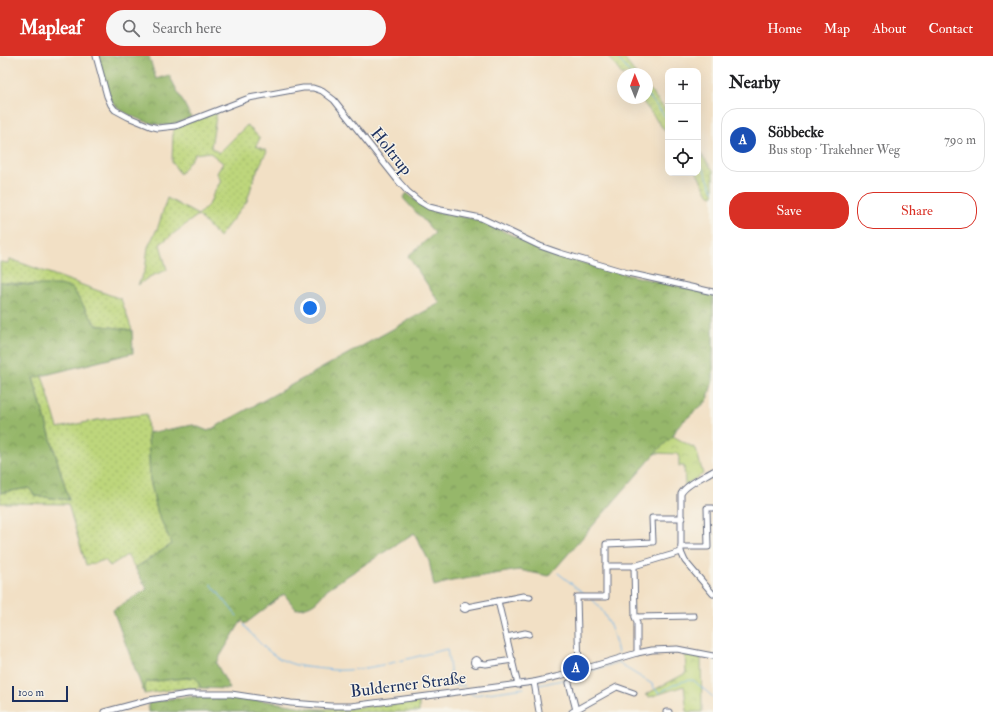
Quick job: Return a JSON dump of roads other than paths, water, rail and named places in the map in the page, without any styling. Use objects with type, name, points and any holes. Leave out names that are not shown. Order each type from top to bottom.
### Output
[{"type":"street","name":"Holtrup","points":[[96,56],[111,106],[128,117],[158,128],[176,126],[249,98],[303,88],[317,89],[326,93],[334,100],[399,182],[408,192],[424,204],[441,210],[481,218],[560,254],[628,273],[713,292]]},
{"type":"street","points":[[713,471],[682,491],[682,549],[685,561],[713,594]]},
{"type":"street","points":[[606,566],[634,566],[682,549],[708,547],[707,508],[713,508]]},
{"type":"street","points":[[579,671],[577,598],[606,597],[606,544],[653,542],[652,518],[682,518]]},
{"type":"street","points":[[634,566],[637,653]]},
{"type":"street","points":[[467,607],[523,596],[530,597]]},
{"type":"street","points":[[498,601],[518,685]]},
{"type":"street","points":[[635,617],[694,616]]},
{"type":"street","points":[[507,637],[525,633],[528,634]]},
{"type":"street","name":"Bulderner Straße","points":[[104,712],[149,700],[188,694],[232,694],[297,704],[351,706],[518,685],[579,671],[637,653],[660,649],[677,649],[713,656]]},
{"type":"street","points":[[478,663],[486,664],[513,660]]},
{"type":"street","points":[[534,682],[539,712]]},
{"type":"street","points":[[568,683],[574,711],[617,687],[634,693]]},
{"type":"waterway","points":[[616,56],[626,68]]},
{"type":"waterway","points":[[653,101],[665,116]]},
{"type":"waterway","points":[[701,166],[713,191]]},
{"type":"waterway","points":[[558,573],[586,595]]},
{"type":"waterway","points":[[211,584],[237,616]]},
{"type":"waterway","points":[[593,600],[603,612],[610,625],[618,653]]},
{"type":"waterway","points":[[244,625],[272,654],[290,663],[310,668],[340,670],[360,669],[447,649],[452,683],[453,685],[465,686]]},
{"type":"waterway","points":[[619,661],[623,667],[652,684],[659,693],[671,686],[688,680],[693,680],[713,697]]},
{"type":"waterway","points":[[539,685],[562,680],[619,662]]},
{"type":"waterway","points":[[471,694],[474,695],[524,688]]},
{"type":"place","name":"Söbbecke","points":[[576,668]]}]
